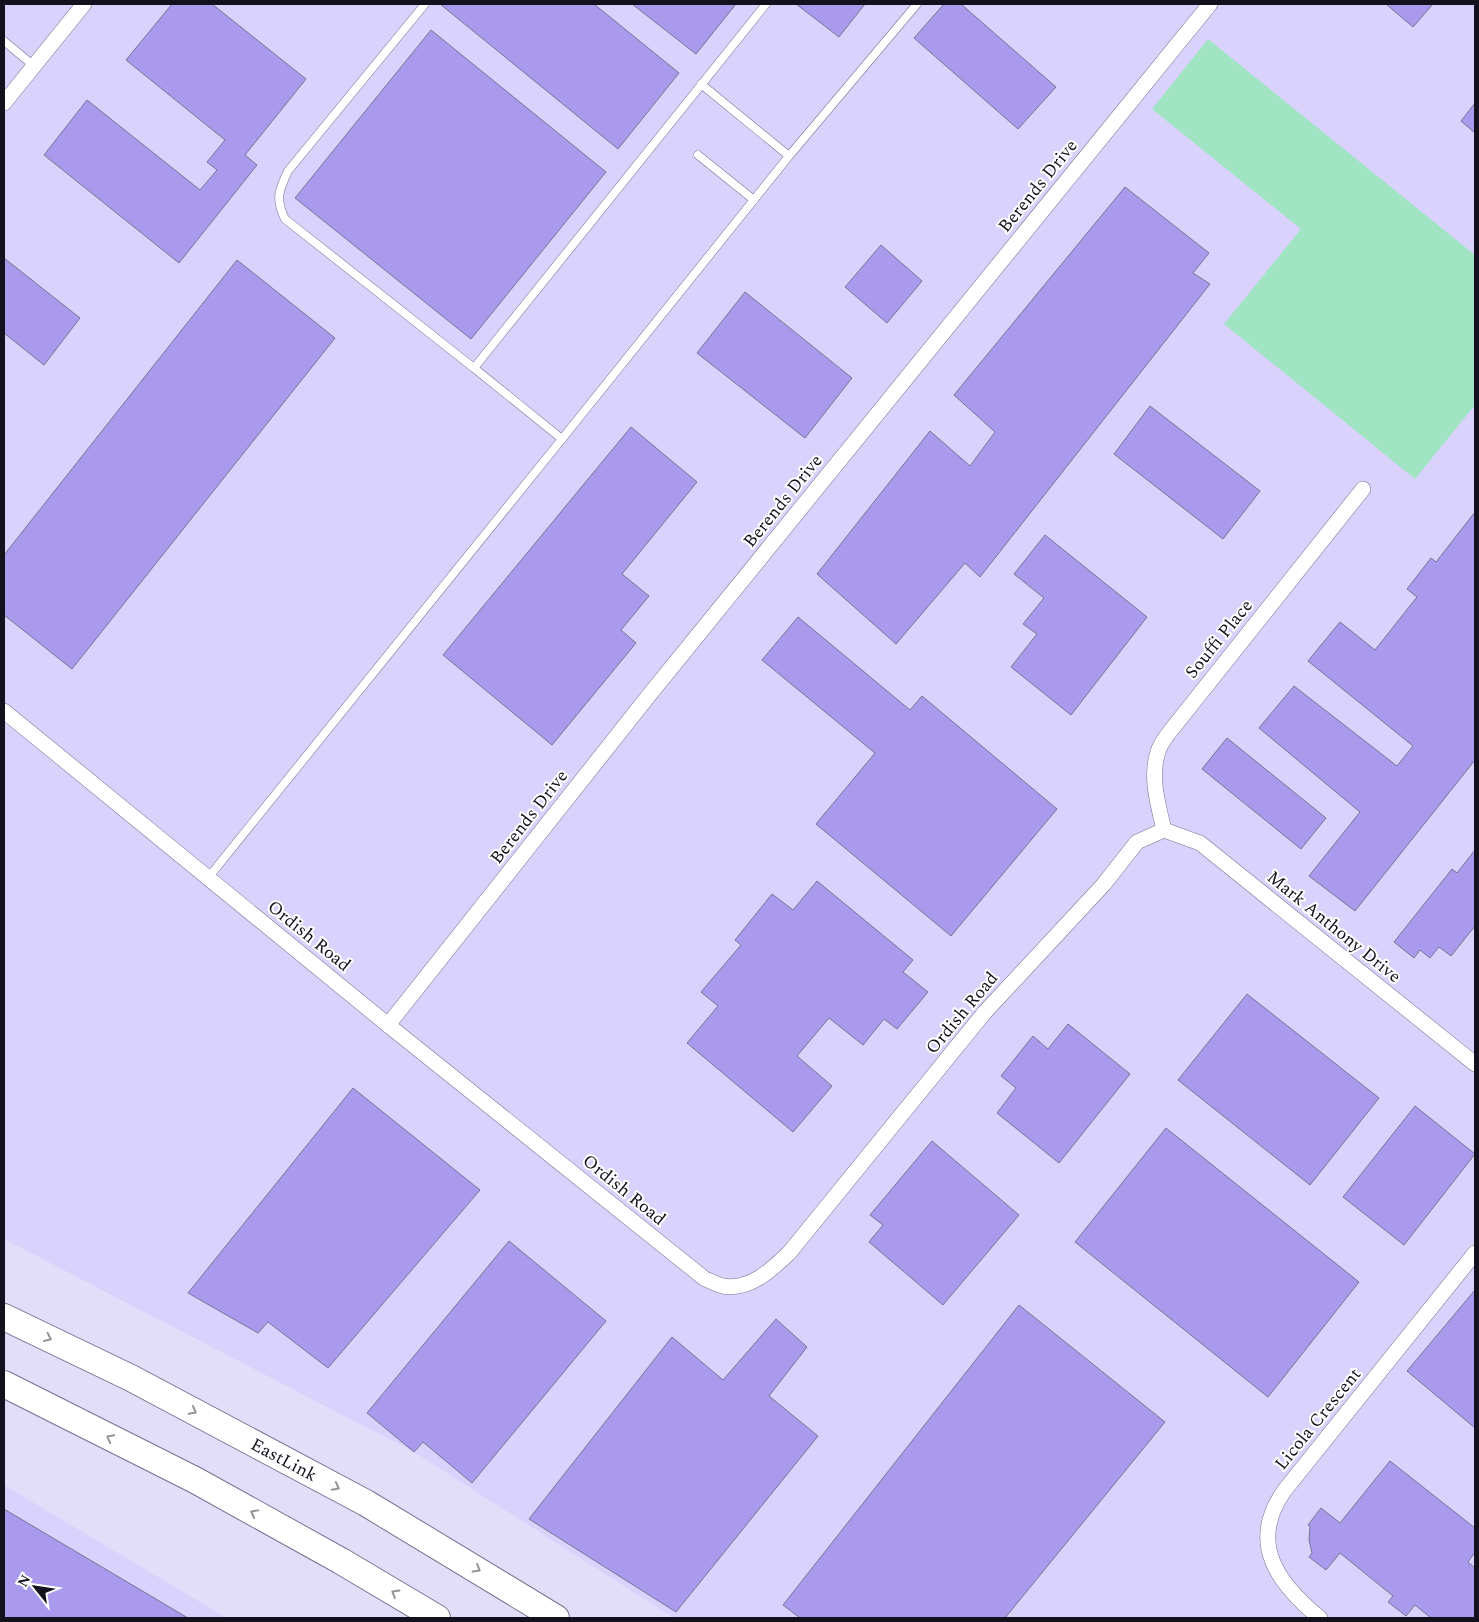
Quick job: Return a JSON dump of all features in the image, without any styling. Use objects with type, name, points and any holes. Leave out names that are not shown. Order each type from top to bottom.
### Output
[{"type":"highway","name":"EastLink","points":[[4,1317],[131,1378],[366,1503],[556,1618]]},
{"type":"highway","points":[[4,1384],[195,1480],[341,1561],[437,1618]]},
{"type":"street","points":[[4,103],[84,4]]},
{"type":"street","name":"Berends Drive","points":[[388,1025],[650,694],[1210,4]]},
{"type":"street","name":"Souffi Place","points":[[1164,830],[1154,779],[1155,763],[1160,746],[1363,489]]},
{"type":"street","name":"Ordish Road","points":[[4,711],[388,1025],[704,1279],[724,1286],[747,1284],[768,1273],[789,1253],[985,1012],[1104,884],[1137,842],[1164,830]]},
{"type":"street","name":"Mark Anthony Drive","points":[[1164,830],[1200,842],[1475,1064]]},
{"type":"street","name":"Licola Crescent","points":[[1320,1618],[1293,1595],[1274,1568],[1268,1538],[1271,1512],[1284,1490],[1475,1253]]},
{"type":"lane","points":[[425,4],[288,171],[278,197],[280,208],[285,219],[562,439]]},
{"type":"lane","points":[[474,368],[766,4]]},
{"type":"lane","points":[[208,878],[789,156],[917,4]]},
{"type":"lane","points":[[4,41],[34,66]]},
{"type":"lane","points":[[701,84],[789,156]]},
{"type":"lane","points":[[698,155],[754,200]]},
{"type":"shaded area","points":[[4,4],[1475,4],[1475,1618],[674,1618],[414,1452],[4,1239]]},
{"type":"shaded area","points":[[4,1485],[59,1518],[227,1618],[4,1618]]},
{"type":"green space","points":[[1208,39],[1475,255],[1475,405],[1415,479],[1224,324],[1301,229],[1152,109]]},
{"type":"building","points":[[172,4],[212,4],[306,79],[245,155],[257,165],[179,263],[44,155],[87,100],[200,190],[217,170],[207,162],[225,140],[126,60]]},
{"type":"building","points":[[440,4],[594,4],[679,73],[618,149]]},
{"type":"building","points":[[632,4],[736,4],[696,54]]},
{"type":"building","points":[[796,4],[865,4],[839,37]]},
{"type":"building","points":[[944,4],[961,4],[1056,87],[1018,129],[914,38]]},
{"type":"building","points":[[1386,4],[1433,4],[1413,27]]},
{"type":"building","points":[[431,30],[606,172],[471,339],[295,198]]},
{"type":"building","points":[[1475,103],[1475,133],[1461,121]]},
{"type":"building","points":[[1125,187],[1209,253],[1193,273],[1210,284],[980,577],[965,563],[896,644],[817,574],[930,431],[970,466],[995,432],[954,395]]},
{"type":"building","points":[[881,245],[922,281],[887,323],[845,287]]},
{"type":"building","points":[[4,258],[80,318],[44,365],[4,333]]},
{"type":"building","points":[[237,260],[335,338],[72,669],[4,615],[4,555]]},
{"type":"building","points":[[745,292],[852,378],[805,438],[697,353]]},
{"type":"building","points":[[1150,406],[1260,491],[1223,539],[1114,454]]},
{"type":"building","points":[[631,427],[697,482],[622,574],[649,596],[621,630],[636,643],[552,745],[443,655]]},
{"type":"building","points":[[1475,512],[1475,760],[1355,911],[1309,876],[1360,812],[1259,728],[1294,686],[1397,766],[1413,746],[1308,661],[1340,622],[1375,650],[1417,597],[1407,589],[1431,558],[1436,562]]},
{"type":"building","points":[[1045,535],[1147,617],[1071,715],[1011,667],[1037,634],[1023,624],[1044,598],[1014,574]]},
{"type":"building","points":[[798,617],[910,710],[922,696],[1057,809],[951,936],[816,824],[875,753],[762,660]]},
{"type":"building","points":[[1227,738],[1326,818],[1301,849],[1202,769]]},
{"type":"building","points":[[1475,850],[1475,926],[1451,956],[1439,947],[1430,958],[1420,950],[1414,958],[1394,942],[1452,869],[1457,873]]},
{"type":"building","points":[[817,881],[913,960],[903,972],[928,992],[897,1029],[884,1019],[863,1045],[829,1018],[797,1056],[832,1086],[793,1132],[687,1043],[718,1006],[701,992],[741,945],[735,940],[772,894],[793,910]]},
{"type":"building","points":[[1247,994],[1379,1098],[1310,1185],[1178,1080]]},
{"type":"building","points":[[1068,1024],[1130,1074],[1059,1163],[997,1113],[1016,1088],[1001,1076],[1033,1036],[1048,1049]]},
{"type":"building","points":[[353,1088],[480,1190],[328,1368],[268,1322],[258,1333],[188,1293]]},
{"type":"building","points":[[1415,1106],[1475,1154],[1404,1245],[1343,1197]]},
{"type":"building","points":[[1166,1128],[1359,1282],[1268,1397],[1075,1242]]},
{"type":"building","points":[[932,1141],[1019,1215],[943,1305],[869,1242],[883,1225],[870,1215]]},
{"type":"building","points":[[509,1241],[606,1321],[472,1483],[423,1442],[414,1452],[367,1413]]},
{"type":"building","points":[[1475,1290],[1475,1428],[1407,1371]]},
{"type":"building","points":[[1019,1305],[1165,1422],[1005,1618],[800,1618],[783,1605]]},
{"type":"building","points":[[776,1319],[807,1347],[769,1396],[818,1436],[676,1612],[529,1519],[672,1337],[723,1380]]},
{"type":"building","points":[[1390,1461],[1475,1528],[1475,1552],[1468,1562],[1475,1568],[1475,1618],[1431,1618],[1415,1605],[1406,1616],[1388,1602],[1393,1596],[1340,1553],[1326,1570],[1309,1557],[1312,1553],[1309,1540],[1310,1526],[1308,1525],[1321,1508],[1340,1523]]},
{"type":"building","points":[[4,1509],[188,1618],[4,1618]]}]
